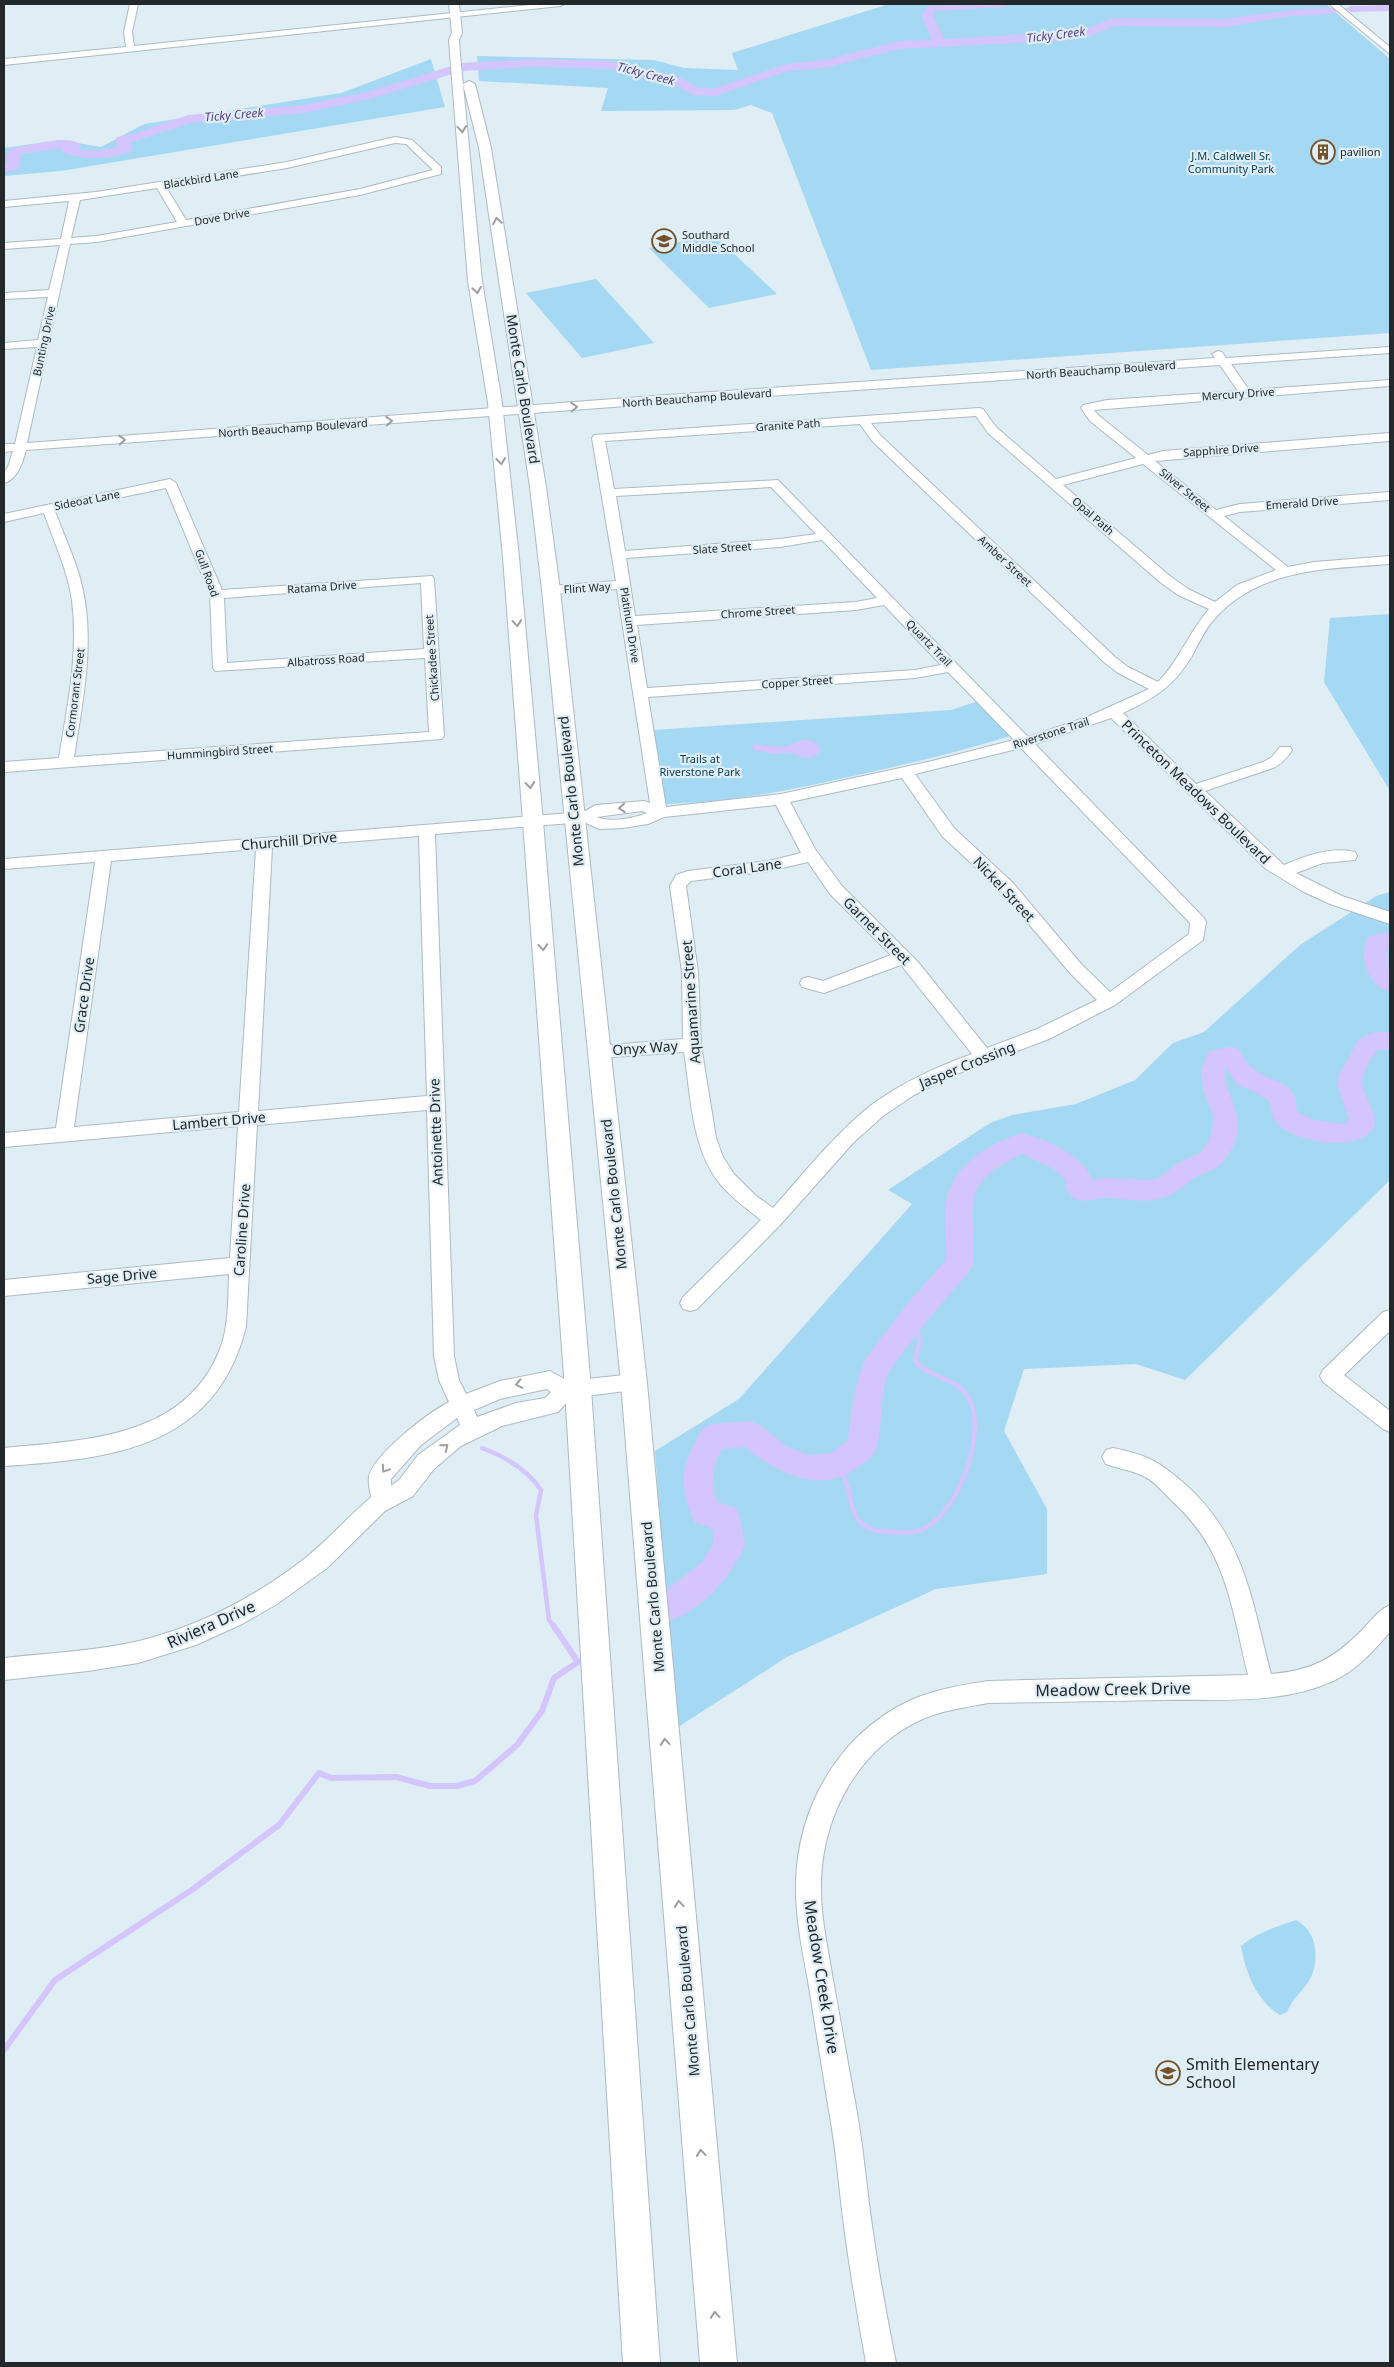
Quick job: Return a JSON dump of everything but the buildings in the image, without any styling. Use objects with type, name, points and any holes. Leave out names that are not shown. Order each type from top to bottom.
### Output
[{"type":"main road","name":"Monte Carlo Boulevard","points":[[454,9],[457,33],[454,40],[460,53],[463,80],[475,281],[495,408],[511,557],[533,822],[571,1389],[642,2363]]},
{"type":"main road","name":"Monte Carlo Boulevard","points":[[463,80],[486,148],[524,406],[538,487],[580,818],[599,1052],[634,1383],[719,2363]]},
{"type":"street","points":[[130,48],[128,32],[134,4]]},
{"type":"street","points":[[4,62],[454,9],[560,4]]},
{"type":"street","points":[[1333,4],[1390,50]]},
{"type":"street","points":[[1373,37],[1384,36]]},
{"type":"street","name":"Blackbird Lane","points":[[4,204],[75,198],[160,186],[309,161],[395,140],[409,142],[437,167],[438,172]]},
{"type":"street","name":"Dove Drive","points":[[4,246],[97,239],[360,192],[438,172]]},
{"type":"street","points":[[160,186],[183,224]]},
{"type":"street","name":"Bunting Drive","points":[[4,479],[14,468],[21,443],[75,198]]},
{"type":"street","points":[[4,296],[54,293]]},
{"type":"street","name":"North Beauchamp Boulevard","points":[[1221,358],[1390,342]]},
{"type":"street","points":[[4,346],[43,343]]},
{"type":"street","name":"North Beauchamp Boulevard","points":[[4,448],[21,443],[495,408],[1221,358],[1390,350]]},
{"type":"street","points":[[1221,358],[1246,394]]},
{"type":"street","name":"Mercury Drive","points":[[1087,408],[1107,404],[1390,384]]},
{"type":"street","name":"Silver Street","points":[[1087,408],[1094,418],[1285,571]]},
{"type":"street","name":"Granite Path","points":[[598,438],[980,412]]},
{"type":"street","name":"Opal Path","points":[[980,412],[992,430],[1174,586],[1216,608]]},
{"type":"street","name":"Amber Street","points":[[864,420],[869,431],[876,438],[1110,660],[1123,670],[1159,688]]},
{"type":"street","name":"Sapphire Drive","points":[[1054,483],[1145,458],[1174,453],[1390,437]]},
{"type":"street","name":"Platinum Drive","points":[[598,438],[609,493],[660,812]]},
{"type":"street","name":"North Beauchamp Boulevard","points":[[4,439],[21,443]]},
{"type":"street","name":"Quartz Trail","points":[[609,493],[774,483],[1198,922]]},
{"type":"street","name":"Sideoat Lane","points":[[4,518],[170,484]]},
{"type":"street","name":"Gull Road","points":[[170,484],[217,594],[220,668]]},
{"type":"street","name":"Emerald Drive","points":[[1214,514],[1240,508],[1390,496]]},
{"type":"street","name":"Cormorant Street","points":[[48,508],[70,568],[80,613],[81,662],[66,763]]},
{"type":"street","name":"Slate Street","points":[[619,555],[780,543],[825,536]]},
{"type":"street","name":"Riverstone Trail","points":[[580,818],[597,824],[645,820],[660,812],[718,808],[781,798],[905,772],[1024,742],[1113,712],[1144,698],[1159,688],[1178,668],[1202,626],[1216,608],[1244,588],[1285,571],[1315,566],[1390,560]]},
{"type":"street","name":"Ratama Drive","points":[[217,594],[427,580]]},
{"type":"street","name":"Chickadee Street","points":[[427,580],[437,736]]},
{"type":"street","name":"Flint Way","points":[[551,590],[624,586]]},
{"type":"street","name":"Chrome Street","points":[[629,620],[856,606],[887,600]]},
{"type":"street","name":"Albatross Road","points":[[220,668],[432,653]]},
{"type":"street","name":"Copper Street","points":[[641,693],[915,674],[952,667]]},
{"type":"street","name":"Princeton Meadows Boulevard","points":[[1113,712],[1257,853],[1283,872],[1336,900],[1387,917]]},
{"type":"street","name":"Hummingbird Street","points":[[4,767],[437,736]]},
{"type":"street","points":[[1193,790],[1268,765],[1277,760],[1285,750]]},
{"type":"street","name":"Nickel Street","points":[[905,772],[948,832],[1007,887],[1076,970],[1109,1001]]},
{"type":"street","name":"Garnet Street","points":[[781,798],[812,856],[836,890],[904,957],[984,1058]]},
{"type":"street","name":"Churchill Drive","points":[[4,864],[580,818]]},
{"type":"street","name":"Antoinette Drive","points":[[427,830],[444,1356],[449,1380],[472,1428]]},
{"type":"street","name":"Caroline Drive","points":[[4,1457],[118,1443],[161,1427],[187,1409],[217,1377],[230,1352],[236,1327],[264,843]]},
{"type":"street","name":"Grace Drive","points":[[64,1135],[104,856]]},
{"type":"street","name":"Coral Lane","points":[[682,879],[688,876],[769,866],[812,856]]},
{"type":"street","points":[[1283,872],[1320,857],[1349,856]]},
{"type":"street","name":"Aquamarine Street","points":[[682,879],[678,886],[678,897],[690,972],[692,1045],[707,1138],[714,1159],[734,1186],[748,1200],[774,1220]]},
{"type":"street","name":"Jasper Crossing","points":[[690,1303],[774,1220],[847,1138],[877,1110],[916,1086],[948,1070],[984,1058],[1043,1034],[1109,1001],[1197,936],[1198,922]]},
{"type":"street","points":[[808,983],[824,987],[904,957]]},
{"type":"street","name":"Onyx Way","points":[[599,1052],[692,1045]]},
{"type":"street","name":"Lambert Drive","points":[[4,1140],[435,1102]]},
{"type":"street","name":"Sage Drive","points":[[4,1288],[240,1265]]},
{"type":"street","points":[[1390,1318],[1330,1376],[1390,1423]]},
{"type":"street","points":[[382,1500],[380,1477],[399,1451],[419,1432],[460,1405],[499,1389],[538,1381],[550,1380],[571,1389],[634,1383]]},
{"type":"street","name":"Riviera Drive","points":[[4,1670],[139,1652],[212,1626],[256,1604],[286,1585],[334,1548],[382,1500],[405,1489],[428,1461],[472,1428],[506,1415],[551,1406],[571,1389]]},
{"type":"street","points":[[1113,1457],[1132,1460],[1155,1471],[1195,1507],[1214,1532],[1233,1570],[1262,1684]]},
{"type":"street","name":"Meadow Creek Drive","points":[[881,2363],[860,2242],[850,2154],[810,1914],[809,1870],[812,1848],[824,1809],[840,1775],[860,1748],[886,1726],[906,1714],[949,1697],[988,1692],[1262,1684],[1297,1681],[1325,1673],[1360,1649],[1390,1616]]},
{"type":"green space","name":"J.M. Caldwell Sr. Community Park","points":[[889,4],[1326,4],[1390,59],[1390,333],[871,370],[772,113],[751,105],[734,110],[601,111],[608,88],[479,81],[477,56],[654,60],[684,68],[738,70],[732,53]]},
{"type":"green space","points":[[431,59],[445,107],[61,171],[4,176],[4,148],[60,140],[101,147],[144,124],[341,93]]},
{"type":"green space","points":[[714,235],[777,294],[709,308],[649,248]]},
{"type":"green space","points":[[596,279],[654,343],[582,358],[526,293]]},
{"type":"green space","points":[[1390,614],[1390,791],[1324,682],[1330,618]]},
{"type":"green space","name":"Trails at Riverstone Park","points":[[978,701],[1010,736],[975,747],[791,789],[741,798],[664,804],[654,730],[951,710]]},
{"type":"green space","points":[[1390,892],[1390,1180],[1185,1380],[1136,1364],[1024,1369],[1004,1431],[1047,1509],[1047,1574],[936,1589],[787,1657],[675,1729],[655,1451],[739,1399],[912,1204],[888,1190],[990,1123],[1012,1115],[1076,1104],[1135,1080],[1173,1043],[1204,1032],[1300,945],[1376,896]]},
{"type":"green space","points":[[1296,1920],[1308,1930],[1314,1943],[1315,1965],[1308,1983],[1292,2002],[1287,2012],[1280,2015],[1264,2002],[1258,1994],[1249,1976],[1241,1946],[1261,1933]]},
{"type":"shaded area","points":[[802,740],[812,741],[820,747],[820,752],[809,758],[788,753],[774,754],[754,751],[752,744],[783,747]]},
{"type":"waterway","points":[[940,43],[927,15],[932,8],[1004,4]]},
{"type":"waterway","name":"Ticky Creek","points":[[1351,9],[1390,8]]},
{"type":"waterway","name":"Ticky Creek","points":[[940,43],[1084,34],[1112,22],[1225,23],[1291,13],[1332,11]]},
{"type":"waterway","name":"Ticky Creek","points":[[4,169],[14,165],[13,155],[17,151],[68,143],[74,145],[67,149],[81,154],[111,153],[125,149],[122,140],[135,138],[188,119],[304,109],[370,95],[461,67],[531,63],[609,65],[675,80],[697,92],[716,92],[786,68],[825,64],[899,45],[940,43]]},
{"type":"waterway","points":[[1390,940],[1377,942],[1376,955],[1379,971],[1390,984]]},
{"type":"waterway","points":[[672,1605],[713,1572],[730,1545],[725,1518],[706,1513],[697,1482],[699,1466],[713,1437],[750,1434],[776,1455],[807,1468],[837,1466],[862,1447],[865,1415],[876,1367],[916,1313],[959,1264],[958,1209],[960,1196],[964,1185],[980,1167],[1000,1153],[1022,1143],[1064,1162],[1076,1174],[1080,1181],[1078,1186],[1085,1192],[1103,1188],[1153,1190],[1169,1185],[1188,1169],[1209,1160],[1222,1142],[1227,1118],[1216,1089],[1213,1071],[1217,1058],[1230,1055],[1247,1078],[1266,1086],[1283,1098],[1284,1113],[1288,1119],[1321,1132],[1349,1133],[1362,1126],[1361,1115],[1350,1084],[1354,1069],[1360,1056],[1371,1043],[1390,1041]]},
{"type":"waterway","points":[[837,1466],[845,1480],[852,1506],[859,1521],[868,1528],[878,1531],[908,1533],[925,1528],[937,1519],[958,1490],[966,1472],[974,1434],[974,1417],[971,1403],[960,1388],[929,1372],[915,1361],[920,1340],[913,1318]]},
{"type":"waterway","points":[[482,1448],[515,1464],[541,1490],[536,1515],[549,1620],[554,1627]]},
{"type":"waterway","points":[[4,2050],[55,1980],[193,1889],[279,1825],[319,1773],[331,1778],[396,1777],[430,1786],[457,1786],[475,1781],[517,1745],[542,1711],[554,1678],[578,1662],[553,1625]]},
{"type":"place","name":"pavilion","points":[[1323,152]]},
{"type":"place","name":"Southard Middle School","points":[[664,241]]},
{"type":"place","name":"Smith Elementary School","points":[[1168,2073]]}]
